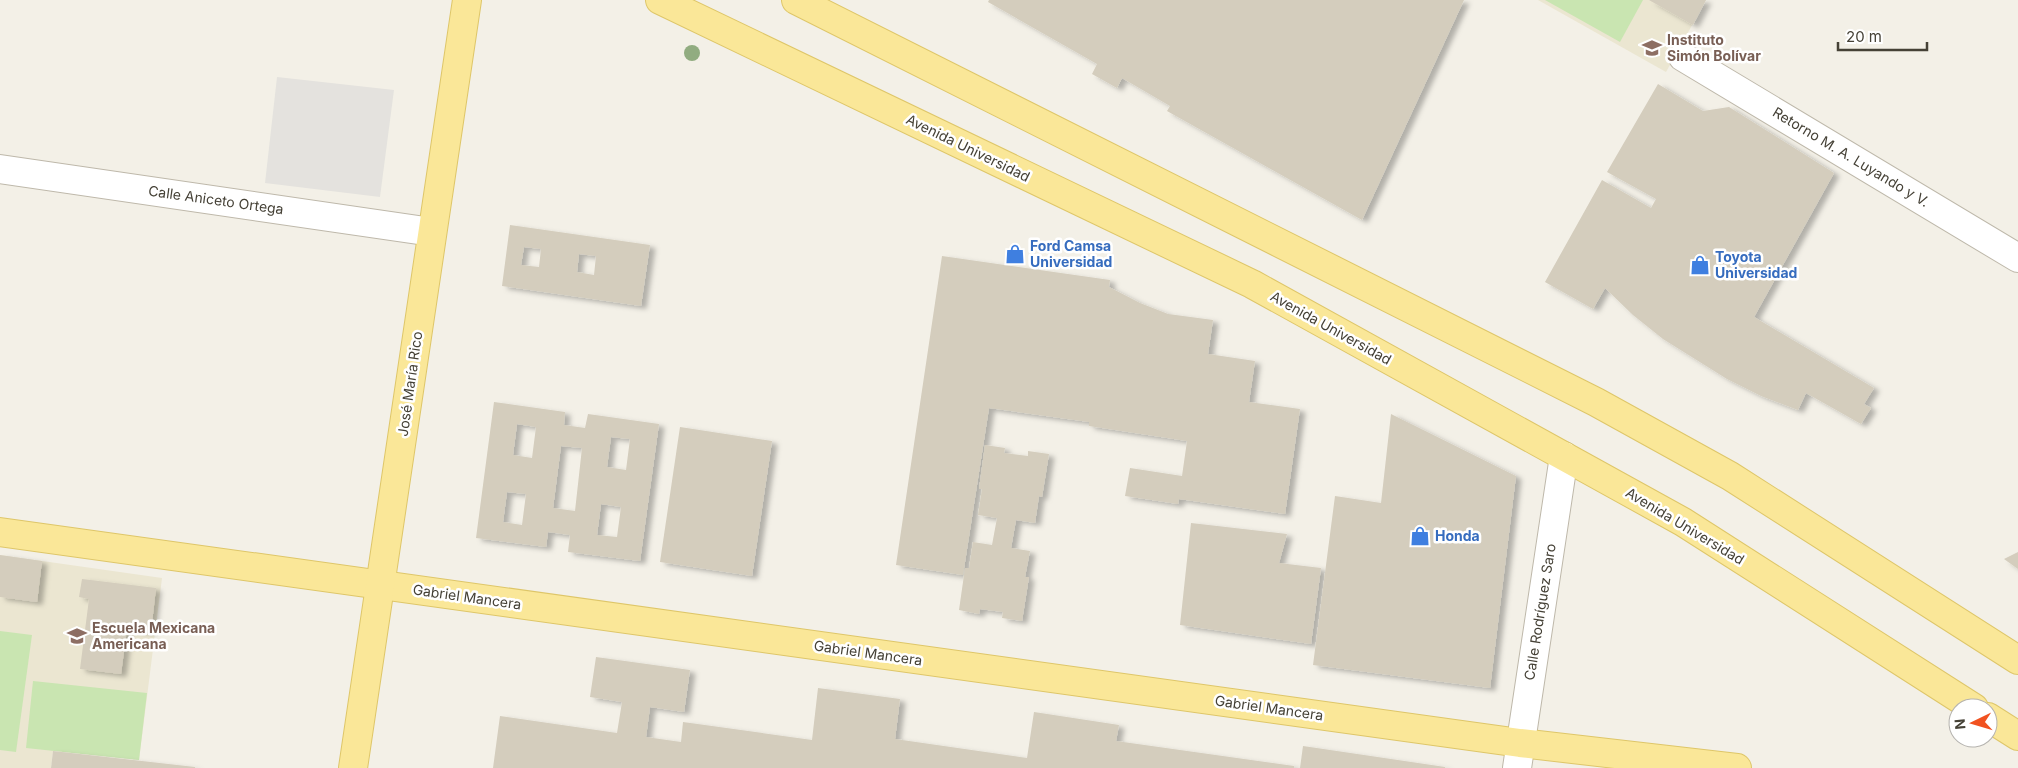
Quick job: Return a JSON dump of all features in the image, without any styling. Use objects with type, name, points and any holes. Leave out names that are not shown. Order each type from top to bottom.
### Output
[{"type":"main road","name":"José María Rico","points":[[353,768],[467,0]]},
{"type":"main road","name":"Avenida Universidad","points":[[660,0],[1252,284],[1683,522],[1958,698]]},
{"type":"main road","points":[[796,0],[1605,407],[1730,476],[2018,660]]},
{"type":"main road","name":"Gabriel Mancera","points":[[0,532],[380,585],[1519,755],[1737,768]]},
{"type":"main road","points":[[1998,723],[2018,736]]},
{"type":"street","name":"Retorno M. A. Luyando y V.","points":[[1683,57],[2018,258]]},
{"type":"street","name":"Calle Aniceto Ortega","points":[[0,168],[432,232]]},
{"type":"street","name":"Calle Rodríguez Saro","points":[[1519,755],[1564,456]]},
{"type":"shaded area","name":"Instituto Simón Bolívar","points":[[1538,0],[1706,0],[1666,72]]},
{"type":"shaded area","points":[[277,77],[394,90],[380,197],[265,183]]},
{"type":"shaded area","name":"Escuela Mexicana Americana","points":[[0,555],[162,578],[139,760],[53,751],[51,768],[0,768]]},
{"type":"green space","points":[[1545,0],[1643,0],[1620,42]]},
{"type":"green space","points":[[0,631],[32,635],[16,752],[0,750]]},
{"type":"green space","points":[[33,681],[147,693],[139,760],[26,748]]},
{"type":"building","points":[[989,0],[1464,0],[1362,220],[1167,111],[1170,106],[1122,78],[1117,88],[1092,74],[1097,64],[988,2]]},
{"type":"building","points":[[1649,0],[1706,0],[1693,25]]},
{"type":"building","name":"Toyota Universidad","points":[[1658,84],[1703,111],[1729,107],[1834,173],[1754,317],[1874,388],[1864,404],[1871,408],[1861,424],[1806,393],[1798,410],[1761,396],[1727,379],[1663,339],[1633,315],[1605,288],[1593,309],[1545,282],[1602,180],[1651,208],[1656,199],[1607,172]]},
{"type":"building","points":[[510,225],[650,245],[641,306],[502,286]],"holes":[[[524,247],[541,249],[539,267],[521,265]],[[579,254],[596,256],[594,275],[577,272]]]},
{"type":"building","points":[[942,256],[1110,280],[1109,287],[1140,303],[1168,314],[1213,320],[1208,354],[1255,361],[1249,402],[1300,409],[1285,514],[1179,499],[1178,504],[1125,496],[1130,468],[1182,476],[1187,441],[1089,426],[1089,422],[989,408],[963,575],[896,565]]},
{"type":"building","points":[[494,402],[565,412],[564,425],[585,428],[588,414],[659,424],[640,561],[568,552],[570,535],[548,532],[546,547],[476,538]],"holes":[[[517,424],[536,427],[532,458],[513,455]],[[611,437],[630,439],[626,470],[607,467]],[[561,446],[582,448],[575,511],[553,508]],[[507,492],[526,494],[522,525],[503,522]],[[601,504],[621,507],[617,537],[597,535]]]},
{"type":"building","name":"Honda","points":[[1391,414],[1516,476],[1490,688],[1313,665],[1335,496],[1381,503]]},
{"type":"building","points":[[680,427],[772,441],[752,576],[660,562]]},
{"type":"building","points":[[985,445],[1005,448],[1004,453],[1028,456],[1028,451],[1049,454],[1042,497],[1039,496],[1035,523],[1016,520],[1011,548],[1030,551],[1025,577],[1029,577],[1022,621],[1002,618],[1003,612],[980,609],[979,614],[959,610],[965,568],[969,568],[973,542],[992,545],[997,518],[978,515],[982,489],[979,489]]},
{"type":"building","points":[[1191,523],[1287,534],[1279,563],[1321,568],[1311,644],[1180,625]]},
{"type":"building","points":[[2018,552],[2018,569],[2004,559]]},
{"type":"building","points":[[0,555],[42,561],[37,602],[0,597]]},
{"type":"building","points":[[82,579],[156,588],[151,632],[127,629],[121,674],[80,669],[89,599],[79,597]]},
{"type":"building","points":[[596,657],[690,670],[684,712],[650,707],[646,737],[681,742],[683,722],[812,740],[818,688],[900,699],[895,739],[1027,758],[1034,712],[1119,725],[1116,741],[1294,766],[1294,768],[493,768],[500,716],[617,733],[622,702],[590,697]]},
{"type":"building","points":[[1303,746],[1445,767],[1445,768],[1300,768]]},
{"type":"building","points":[[53,751],[195,767],[195,768],[51,768]]},
{"type":"place","name":"Instituto Simón Bolívar","points":[[1652,48]]},
{"type":"place","name":"Ford Camsa Universidad","points":[[1015,254]]},
{"type":"place","name":"Toyota Universidad","points":[[1700,265]]},
{"type":"place","name":"Honda","points":[[1420,536]]},
{"type":"place","name":"Escuela Mexicana Americana","points":[[77,636]]}]
